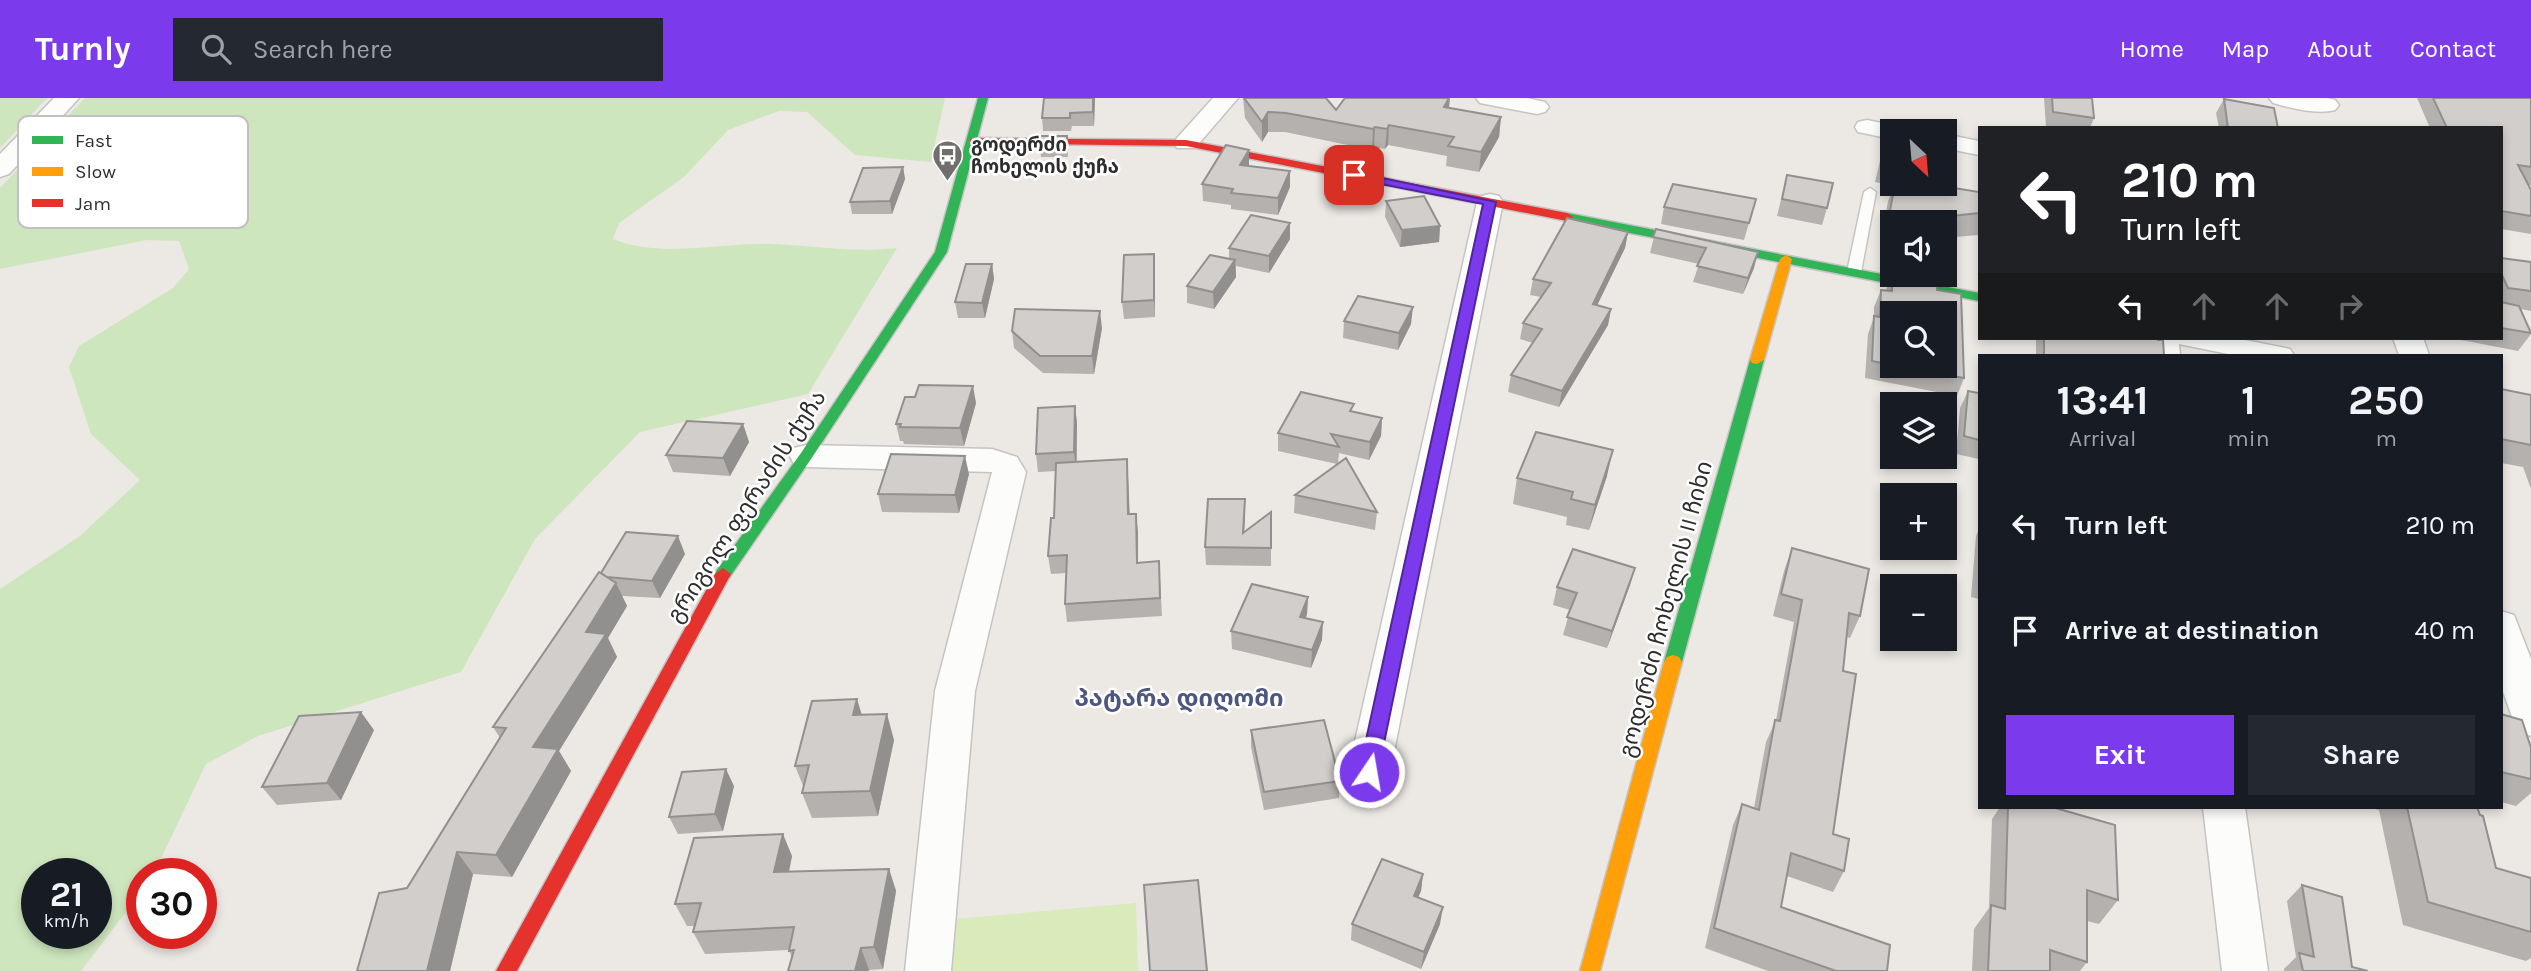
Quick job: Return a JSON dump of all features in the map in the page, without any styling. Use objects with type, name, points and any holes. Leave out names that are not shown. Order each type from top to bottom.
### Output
[{"type":"street","points":[[50,116],[67,98]]},
{"type":"street","name":"გრიგოლ ფერაძის ქუჩა","points":[[506,971],[715,585],[806,456],[941,252],[974,141],[983,98]]},
{"type":"street","points":[[1186,143],[1226,98]]},
{"type":"street","points":[[1488,98],[1537,107]]},
{"type":"street","points":[[2281,98],[2329,110]]},
{"type":"street","points":[[1867,127],[1880,130]]},
{"type":"street","points":[[974,141],[1186,143],[1978,297]]},
{"type":"street","points":[[1957,144],[1978,148]]},
{"type":"street","points":[[0,169],[18,150]]},
{"type":"street","points":[[1369,772],[1490,202]]},
{"type":"street","name":"გოდერძი ჩოხელის II ჩიხი","points":[[1590,971],[1694,584],[1786,260]]},
{"type":"street","points":[[2200,340],[2274,354]]},
{"type":"street","points":[[806,456],[992,460],[1005,465],[1009,472],[955,691],[928,971]]},
{"type":"street","points":[[2503,631],[2531,720]]},
{"type":"street","points":[[2224,809],[2245,971]]},
{"type":"lane","points":[[1854,272],[1870,192]]},
{"type":"green space","points":[[0,98],[47,98],[30,116],[18,116],[18,129],[0,148]]},
{"type":"green space","points":[[85,98],[945,98],[931,162],[855,155],[807,112],[779,111],[728,130],[684,177],[619,223],[613,239],[652,248],[774,244],[851,249],[897,248],[808,394],[640,432],[535,539],[461,672],[258,736],[206,764],[161,858],[126,858],[126,912],[112,930],[112,858],[21,858],[21,949],[98,949],[81,971],[0,971],[0,589],[80,536],[140,480],[91,434],[69,367],[79,346],[173,288],[189,269],[179,241],[147,240],[0,269],[0,188],[18,169],[18,228],[248,228],[248,116],[68,116]]},
{"type":"green space","points":[[1136,903],[1138,971],[951,971],[955,919]]},
{"type":"building","points":[[1044,98],[1093,98],[1093,112],[1070,113],[1070,118],[1042,118]]},
{"type":"building","points":[[1244,98],[1326,98],[1336,110],[1345,98],[1449,98],[1444,107],[1501,117],[1481,152],[1448,146],[1454,137],[1389,125],[1387,129],[1373,129],[1268,112],[1262,122]]},
{"type":"building","points":[[2052,98],[2092,98],[2094,118],[2053,112]]},
{"type":"building","points":[[2433,98],[2531,98],[2531,167],[2518,165],[2531,190],[2531,216],[2503,211],[2503,126],[2446,126]]},
{"type":"building","points":[[2224,99],[2274,108],[2278,126],[2228,126]]},
{"type":"building","points":[[1040,136],[1067,136],[1067,140],[1039,141]]},
{"type":"building","points":[[1226,145],[1249,150],[1240,165],[1290,171],[1278,198],[1231,193],[1233,189],[1202,184]]},
{"type":"building","points":[[903,167],[890,201],[850,202],[863,168]]},
{"type":"building","points":[[1787,175],[1833,183],[1827,208],[1782,199]]},
{"type":"building","points":[[1673,184],[1756,199],[1749,223],[1664,207]]},
{"type":"building","points":[[1957,188],[1978,192],[1978,213],[1957,215],[1957,210],[1890,210],[1893,196],[1957,196]]},
{"type":"building","points":[[1424,196],[1440,226],[1402,230],[1386,201]]},
{"type":"building","points":[[1251,215],[1290,223],[1269,256],[1229,248]]},
{"type":"building","points":[[1567,218],[1628,232],[1593,304],[1611,309],[1562,391],[1511,375],[1542,329],[1523,323],[1551,283],[1533,279]]},
{"type":"building","points":[[1656,229],[1758,252],[1748,278],[1697,266],[1706,248],[1653,237]]},
{"type":"building","points":[[1154,254],[1154,300],[1122,302],[1124,255]]},
{"type":"building","points":[[1210,255],[1235,260],[1213,292],[1187,286]]},
{"type":"building","points":[[2503,258],[2531,262],[2531,291],[2508,288],[2503,277]]},
{"type":"building","points":[[966,264],[992,264],[982,303],[955,302]]},
{"type":"building","points":[[1892,287],[1937,287],[1937,290],[1961,294],[1964,378],[1957,377],[1957,301],[1881,301],[1881,290],[1892,291]]},
{"type":"building","points":[[1358,296],[1413,307],[1399,333],[1344,321]]},
{"type":"building","points":[[2503,302],[2519,306],[2531,333],[2503,328]]},
{"type":"building","points":[[1015,309],[1100,311],[1092,356],[1040,356],[1012,331]]},
{"type":"building","points":[[1874,316],[1880,317],[1880,363],[1872,361]]},
{"type":"building","points":[[2044,340],[2163,340],[2164,354],[2044,354]]},
{"type":"building","points":[[919,385],[973,386],[960,428],[900,427],[901,424],[896,424],[905,397],[915,397]]},
{"type":"building","points":[[2503,389],[2531,395],[2531,445],[2503,439]]},
{"type":"building","points":[[1968,391],[1978,393],[1978,440],[1964,436]]},
{"type":"building","points":[[1301,392],[1354,404],[1350,411],[1382,418],[1370,442],[1331,434],[1339,447],[1278,433]]},
{"type":"building","points":[[1075,406],[1074,452],[1036,454],[1038,408]]},
{"type":"building","points":[[687,421],[743,424],[723,458],[666,455]]},
{"type":"building","points":[[1536,432],[1613,450],[1595,505],[1571,499],[1573,492],[1517,478]]},
{"type":"building","points":[[891,454],[965,456],[955,495],[878,494]]},
{"type":"building","points":[[1346,458],[1377,512],[1295,495]]},
{"type":"building","points":[[1127,459],[1128,514],[1136,514],[1137,563],[1159,561],[1160,598],[1065,604],[1067,555],[1048,556],[1051,518],[1054,518],[1056,463]]},
{"type":"building","points":[[1208,499],[1245,499],[1243,533],[1271,512],[1271,548],[1205,547]]},
{"type":"building","points":[[626,532],[678,536],[652,581],[607,577],[601,573]]},
{"type":"building","points":[[1792,548],[1869,569],[1860,616],[1849,613],[1843,671],[1856,674],[1833,834],[1849,839],[1844,871],[1791,853],[1781,907],[1890,945],[1887,971],[1836,971],[1714,928],[1742,804],[1759,810],[1775,720],[1780,721],[1802,600],[1781,594]]},
{"type":"building","points":[[1573,549],[1635,568],[1612,631],[1567,617],[1577,593],[1557,587]]},
{"type":"building","points":[[599,572],[616,583],[586,632],[606,634],[533,747],[558,749],[496,855],[457,852],[427,971],[357,971],[379,893],[407,888],[506,728],[493,727]]},
{"type":"building","points":[[1252,584],[1308,597],[1300,617],[1323,622],[1312,650],[1231,631]]},
{"type":"building","points":[[857,699],[853,715],[887,714],[870,791],[802,793],[809,765],[795,766],[812,701]]},
{"type":"building","points":[[361,712],[327,783],[262,787],[299,716]]},
{"type":"building","points":[[2503,715],[2522,720],[2531,748],[2531,779],[2503,772]]},
{"type":"building","points":[[1324,720],[1340,781],[1264,792],[1251,730]]},
{"type":"building","points":[[726,769],[715,814],[669,817],[682,772]]},
{"type":"building","points":[[2008,809],[2059,809],[2115,825],[2118,900],[2087,890],[2087,962],[2050,950],[2050,971],[1988,971],[1991,905],[2005,909]]},
{"type":"building","points":[[2407,809],[2478,809],[2483,816],[2496,868],[2531,878],[2531,932],[2428,902]]},
{"type":"building","points":[[783,834],[774,872],[889,869],[874,947],[861,948],[855,971],[788,971],[794,950],[789,951],[794,927],[693,932],[701,903],[675,904],[694,838]]},
{"type":"building","points":[[1382,859],[1423,874],[1414,896],[1443,907],[1424,952],[1352,924]]},
{"type":"building","points":[[1198,880],[1207,971],[1150,971],[1144,885]]},
{"type":"building","points":[[2302,885],[2342,897],[2352,967],[2368,971],[2303,971],[2299,953],[2314,957]]},
{"type":"traffic: fast","points":[[723,574],[806,456],[941,252],[983,98]]},
{"type":"traffic: fast","points":[[1567,217],[1978,297]]},
{"type":"traffic: fast","points":[[1673,662],[1757,360]]},
{"type":"traffic: slow","points":[[1757,360],[1786,259]]},
{"type":"traffic: slow","points":[[1590,971],[1673,662]]},
{"type":"traffic: jam","points":[[974,141],[1186,143],[1567,217]]},
{"type":"traffic: jam","points":[[506,971],[723,574]]},
{"type":"place","name":"გოდერძი ჩოხელის ქუჩა","points":[[948,182]]},
{"type":"district","name":"პატარა დიღომი","points":[[1179,698]]},
{"type":"route","points":[[1354,175],[1490,202],[1369,772]]}]
